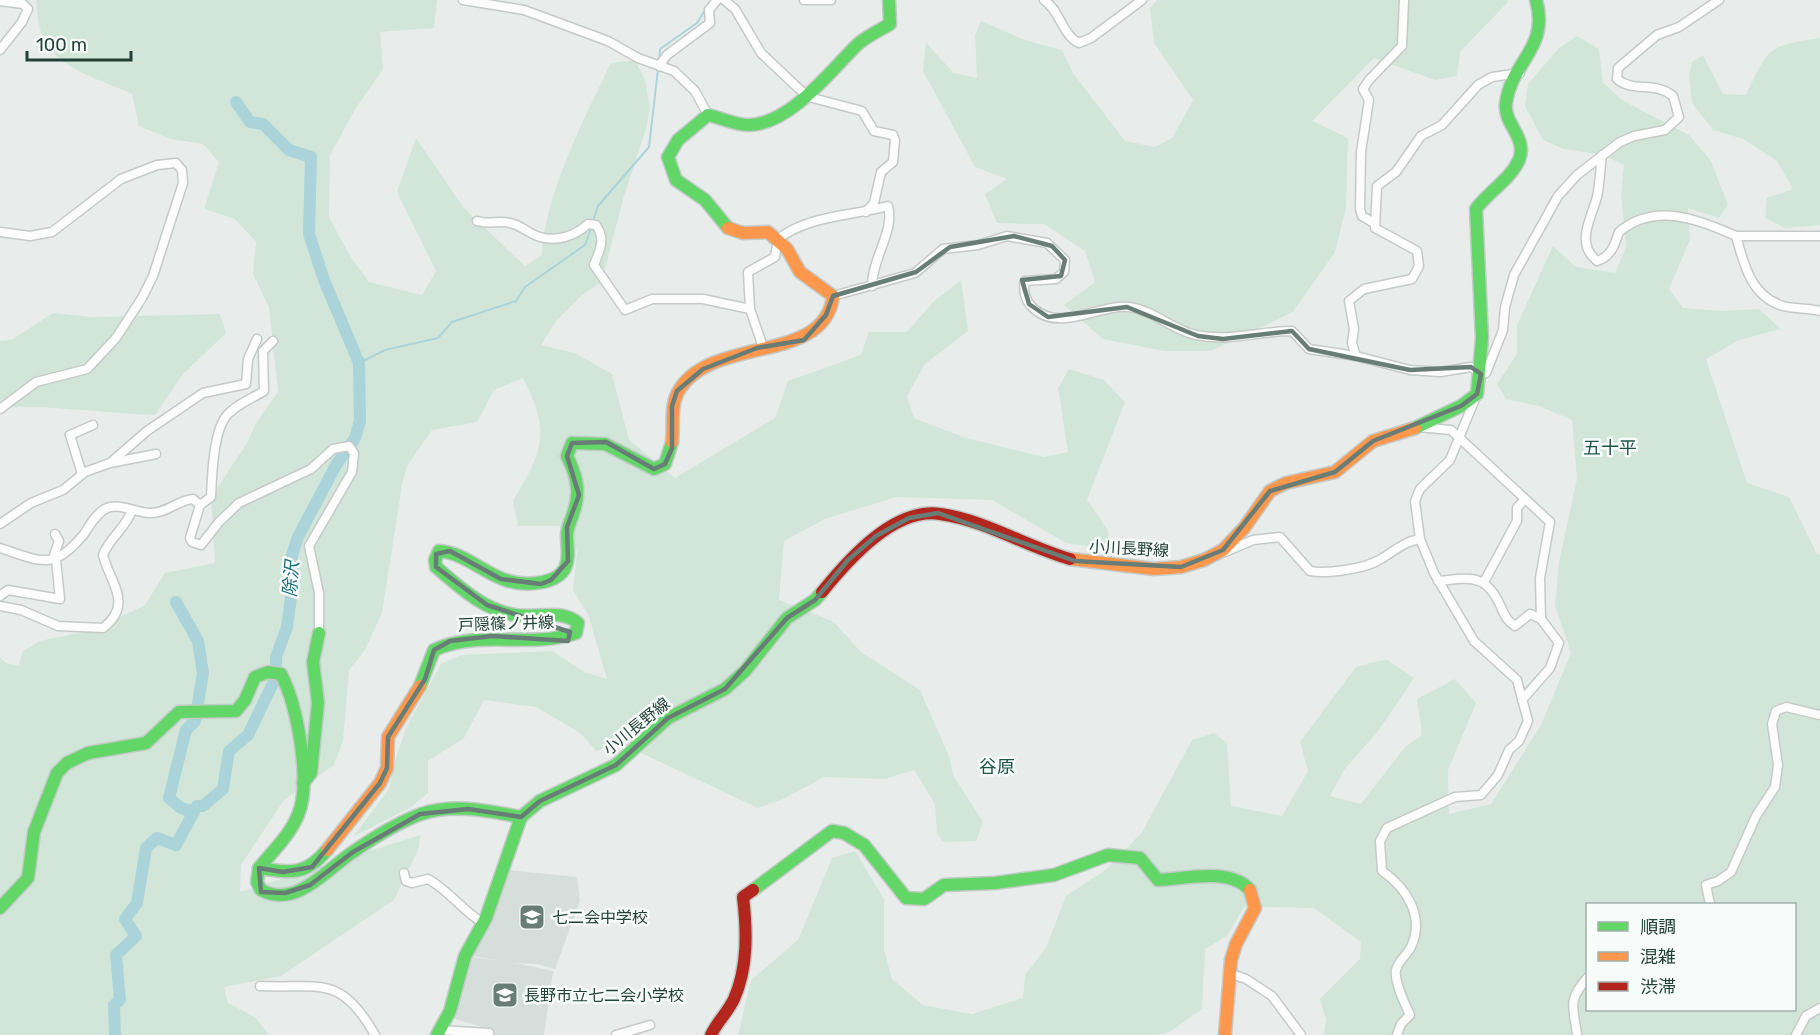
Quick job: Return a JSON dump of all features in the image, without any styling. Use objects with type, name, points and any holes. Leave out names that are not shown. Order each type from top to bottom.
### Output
[{"type":"main road","points":[[833,296],[800,272],[778,239],[768,232],[742,234],[730,230],[705,200],[676,180],[669,165],[671,148],[708,115],[747,125],[764,123],[809,97],[828,73],[848,57],[859,43],[890,24],[890,0]]},
{"type":"main road","points":[[1477,394],[1481,374],[1483,316],[1478,294],[1476,209],[1482,198],[1514,170],[1520,158],[1523,144],[1505,106],[1508,94],[1536,46],[1542,22],[1536,0]]},
{"type":"main road","name":"戸隠篠ノ井線","points":[[259,868],[283,872],[312,867],[369,798],[387,768],[388,737],[425,679],[434,650],[450,641],[479,640],[492,636],[531,639],[568,637],[576,633],[578,623],[570,617],[516,615],[487,605],[436,567],[436,554],[439,551],[450,551],[485,573],[501,579],[541,584],[559,575],[568,561],[567,527],[580,486],[567,456],[572,443],[587,440],[606,442],[654,469],[665,464],[672,448],[672,406],[677,391],[703,369],[763,347],[795,343],[810,335],[826,315],[833,303],[833,296]]},
{"type":"main road","name":"小川長野線","points":[[521,817],[540,801],[616,765],[668,718],[725,689],[752,664],[787,618],[815,600],[848,560],[876,536],[909,518],[938,513],[969,521],[1044,552],[1105,566],[1154,569],[1181,567],[1204,561],[1223,550],[1244,528],[1270,491],[1286,483],[1335,472],[1373,441],[1418,427],[1461,406],[1477,394]]},
{"type":"main road","points":[[303,783],[311,773],[318,703],[313,663],[319,633]]},
{"type":"main road","points":[[0,908],[17,894],[29,876],[33,836],[48,791],[56,774],[72,760],[92,750],[108,750],[147,743],[158,736],[178,712],[236,711],[245,700],[255,677],[268,672],[281,674],[292,695],[303,783],[298,814],[259,868],[257,885],[261,892],[269,896],[285,893],[324,878],[353,852],[420,814],[468,809],[521,817],[483,923],[465,956],[450,1011],[438,1032]]},
{"type":"main road","points":[[711,1035],[718,1019],[733,1001],[741,974],[745,939],[743,897],[832,831],[845,832],[870,849],[901,896],[906,898],[924,899],[944,885],[995,884],[1054,875],[1096,858],[1119,854],[1140,858],[1158,880],[1212,876],[1232,880],[1251,891],[1255,899],[1254,910],[1234,948],[1225,1035]]},
{"type":"street","points":[[464,0],[524,10],[608,41],[682,76],[695,91],[708,115]]},
{"type":"street","points":[[660,66],[667,55],[710,23],[709,10],[717,0]]},
{"type":"street","points":[[724,0],[735,9],[761,53],[809,97],[862,111],[874,131],[889,133],[895,140],[893,162],[881,172],[874,203],[865,212]]},
{"type":"street","points":[[804,0],[831,0]]},
{"type":"street","points":[[1044,0],[1055,9],[1069,34],[1079,43],[1091,38],[1142,0]]},
{"type":"street","points":[[1356,356],[1352,343],[1354,329],[1349,301],[1364,289],[1412,279],[1419,266],[1417,251],[1379,232],[1374,224],[1362,216],[1360,209],[1361,152],[1369,100],[1364,89],[1369,80],[1402,46],[1404,0]]},
{"type":"street","points":[[833,296],[915,273],[941,250],[950,247],[978,245],[1007,236],[1027,238],[1053,246],[1065,260],[1066,266],[1061,276],[1056,279],[1028,280],[1024,287],[1029,304],[1048,316],[1061,318],[1110,308],[1128,307],[1142,309],[1198,336],[1223,339],[1268,331],[1292,331],[1309,349],[1356,356],[1410,370],[1440,372],[1471,367],[1481,374],[1486,373],[1503,330],[1505,308],[1514,275],[1545,217],[1571,182],[1627,138],[1669,128],[1679,117],[1673,96],[1660,87],[1624,84],[1617,79],[1618,68],[1657,35],[1679,27],[1719,0]]},
{"type":"street","points":[[0,1],[23,4],[28,12],[0,50]]},
{"type":"street","points":[[1374,224],[1377,186],[1396,172],[1421,136],[1442,125],[1486,80],[1520,73]]},
{"type":"street","points":[[1603,155],[1597,196],[1586,227],[1585,242],[1590,256],[1597,261],[1603,260],[1614,248],[1618,232],[1643,217],[1661,215],[1696,219],[1736,236],[1820,236]]},
{"type":"street","points":[[0,232],[30,236],[52,232],[121,178],[157,165],[176,163],[182,170],[183,183],[153,276],[142,298],[116,338],[87,369],[36,382],[0,409]]},
{"type":"street","points":[[763,347],[750,309],[748,272],[775,257],[778,239],[789,230],[817,220],[888,206],[891,218],[873,270],[872,286]]},
{"type":"street","points":[[477,221],[487,224],[507,222],[524,228],[538,237],[557,238],[579,232],[588,224],[596,225],[603,237],[603,243],[594,265],[625,310],[652,299],[703,299],[750,309]]},
{"type":"street","points":[[1736,236],[1747,274],[1762,295],[1784,306],[1820,311]]},
{"type":"street","points":[[110,463],[147,431],[203,393],[246,384],[248,359],[257,339]]},
{"type":"street","points":[[273,341],[263,351],[264,390],[228,414],[223,423],[213,461],[211,497],[200,505],[190,538],[197,545],[207,540],[219,522],[239,503],[311,469],[333,449],[349,446],[354,453],[352,472],[309,546],[319,593],[319,633]]},
{"type":"street","points":[[1397,1035],[1401,1024],[1410,1015],[1395,974],[1398,964],[1413,943],[1416,922],[1414,908],[1403,890],[1382,871],[1380,841],[1387,828],[1416,817],[1455,797],[1482,795],[1498,775],[1509,750],[1520,741],[1528,721],[1517,680],[1474,641],[1438,581],[1420,540],[1415,501],[1420,489],[1450,460],[1477,394]]},
{"type":"street","points":[[82,474],[70,435],[93,425]]},
{"type":"street","points":[[1418,427],[1451,430],[1482,462],[1550,522],[1540,578],[1541,619]]},
{"type":"street","points":[[0,524],[31,503],[63,490],[82,474],[110,463],[156,454]]},
{"type":"street","points":[[0,548],[39,561],[56,560],[71,547],[95,516],[105,509],[114,506],[159,512],[187,499],[193,499],[200,505]]},
{"type":"street","points":[[1484,582],[1517,521],[1517,508],[1525,499]]},
{"type":"street","points":[[0,606],[21,610],[58,626],[103,628],[114,617],[120,600],[103,555],[107,544],[118,534],[132,510]]},
{"type":"street","points":[[0,596],[4,589],[60,599],[56,560],[53,558],[59,541],[56,534]]},
{"type":"street","points":[[1223,550],[1226,553],[1253,540],[1280,537],[1310,571],[1326,572],[1378,561],[1407,541],[1420,540]]},
{"type":"street","points":[[1438,581],[1470,578],[1484,582],[1496,595],[1508,622],[1515,626],[1530,614],[1541,619],[1559,643],[1550,668],[1522,700]]},
{"type":"street","points":[[1710,903],[1706,885],[1719,881],[1731,872],[1756,816],[1775,787],[1778,765],[1772,724],[1776,711],[1786,707],[1820,715]]},
{"type":"street","points":[[404,873],[406,881],[412,883],[428,879],[435,883],[446,895],[483,923]]},
{"type":"street","points":[[1230,973],[1246,979],[1272,996],[1301,1035]]},
{"type":"street","points":[[1577,1035],[1571,1012],[1586,978]]},
{"type":"street","points":[[260,986],[328,986],[341,993],[367,1020],[375,1035]]},
{"type":"street","points":[[1796,1035],[1806,1016],[1820,1008]]},
{"type":"street","points":[[616,1035],[650,1025]]},
{"type":"street","points":[[438,1032],[489,1033],[489,1035]]},
{"type":"highlighted area","points":[[1014,236],[1052,246],[1065,260],[1061,276],[1022,280],[1029,304],[1048,317],[1127,307],[1198,336],[1223,339],[1292,331],[1309,349],[1410,370],[1471,367],[1481,374],[1477,394],[1461,406],[1373,441],[1335,472],[1270,491],[1223,550],[1181,567],[1075,561],[938,513],[909,518],[876,536],[848,560],[815,600],[787,618],[725,689],[668,718],[616,765],[540,801],[521,817],[468,809],[420,814],[353,852],[310,885],[285,893],[261,892],[259,868],[283,872],[312,867],[380,783],[387,768],[388,737],[425,679],[434,650],[450,641],[492,636],[568,641],[570,632],[487,605],[436,567],[436,554],[450,551],[501,579],[541,584],[551,580],[568,561],[567,527],[579,495],[567,456],[572,443],[606,442],[654,469],[665,464],[672,448],[672,406],[677,391],[703,369],[757,348],[804,340],[826,315],[833,296],[916,272],[950,247]]},
{"type":"shaded area","points":[[507,870],[577,877],[580,901],[555,969],[537,964],[515,963],[553,971],[544,1035],[492,1035],[492,1030],[452,1018],[471,957],[502,961],[472,956]]},
{"type":"green space","points":[[36,0],[437,0],[434,28],[380,32],[383,69],[356,108],[330,155],[329,217],[350,256],[369,282],[422,295],[436,271],[397,192],[416,138],[463,207],[525,266],[542,255],[544,232],[558,182],[578,131],[611,63],[635,60],[645,80],[650,107],[646,129],[624,196],[606,265],[600,283],[582,295],[556,321],[541,345],[575,353],[612,374],[629,440],[675,478],[775,418],[788,381],[861,355],[869,332],[907,332],[934,301],[961,280],[968,331],[925,364],[907,396],[914,418],[966,438],[1044,457],[1068,452],[1058,388],[1069,369],[1104,380],[1125,402],[1087,500],[1108,530],[1108,549],[1066,543],[992,500],[896,497],[825,519],[784,541],[779,600],[834,622],[861,652],[920,690],[949,756],[953,775],[983,822],[976,841],[943,842],[937,833],[935,804],[914,770],[885,779],[824,777],[783,799],[758,808],[622,744],[596,751],[580,733],[536,707],[484,700],[464,738],[428,761],[428,793],[411,807],[353,837],[389,789],[396,757],[407,726],[441,664],[462,655],[552,651],[584,672],[607,679],[588,614],[573,591],[577,551],[559,526],[518,526],[513,501],[531,468],[540,441],[537,413],[523,378],[494,390],[477,422],[432,430],[407,466],[382,613],[365,650],[349,670],[343,741],[334,765],[284,800],[241,865],[240,892],[420,835],[419,848],[394,900],[281,976],[224,987],[228,1003],[255,1017],[269,1035],[0,1035],[0,657],[6,663],[19,666],[22,652],[40,641],[96,629],[145,605],[165,573],[215,563],[211,497],[247,443],[256,423],[278,392],[269,307],[253,274],[256,242],[235,219],[204,209],[219,162],[203,144],[171,139],[139,126],[132,94],[74,69],[64,62],[47,45],[42,35]]},
{"type":"green space","points":[[1157,0],[1507,0],[1508,2],[1460,52],[1457,76],[1435,80],[1374,58],[1312,121],[1348,138],[1346,208],[1335,252],[1293,312],[1211,351],[1164,351],[1103,339],[1064,305],[1095,282],[1085,251],[1044,224],[997,223],[985,194],[1007,179],[975,167],[923,71],[926,43],[954,73],[977,78],[975,35],[981,21],[1025,40],[1062,50],[1073,73],[1125,141],[1155,147],[1172,138],[1193,100],[1154,43],[1150,8]]},
{"type":"green space","points":[[1577,36],[1599,49],[1603,83],[1622,100],[1689,135],[1711,161],[1728,205],[1719,218],[1688,208],[1690,240],[1669,289],[1683,308],[1722,311],[1759,309],[1781,329],[1739,340],[1706,359],[1747,483],[1789,497],[1817,554],[1820,555],[1820,1035],[1324,1035],[1326,1020],[1320,999],[1360,959],[1361,942],[1314,908],[1244,907],[1227,936],[1205,949],[1202,1009],[1171,1031],[1159,1035],[738,1035],[751,980],[798,940],[832,858],[855,851],[884,899],[884,950],[892,979],[923,1005],[972,1014],[1023,998],[1025,975],[1046,948],[1066,896],[1107,869],[1142,832],[1192,740],[1214,733],[1227,743],[1231,806],[1282,816],[1308,771],[1300,742],[1356,667],[1386,659],[1414,678],[1379,730],[1344,770],[1330,796],[1361,804],[1405,747],[1422,735],[1417,699],[1455,679],[1476,703],[1448,770],[1449,814],[1491,804],[1541,725],[1571,653],[1555,605],[1559,562],[1577,479],[1572,420],[1539,406],[1506,399],[1497,384],[1517,354],[1517,325],[1553,246],[1576,267],[1615,273],[1626,247],[1621,194],[1624,165],[1603,155],[1564,149],[1543,140],[1525,106],[1528,84],[1559,48]]},
{"type":"green space","points":[[1820,38],[1820,225],[1785,228],[1765,218],[1767,198],[1793,189],[1777,161],[1743,139],[1713,130],[1692,103],[1689,75],[1692,62],[1703,55],[1723,94],[1746,95],[1760,67],[1772,52],[1789,44]]},
{"type":"green space","points":[[53,313],[92,317],[220,314],[226,333],[183,374],[155,415],[39,407],[0,407],[0,341],[13,339]]},
{"type":"waterway","points":[[659,61],[660,49],[697,23],[705,10]]},
{"type":"waterway","points":[[593,221],[598,206],[649,147],[658,69]]},
{"type":"waterway","name":"除沢","points":[[115,1035],[114,1005],[120,1000],[116,955],[136,936],[125,919],[137,903],[146,848],[157,838],[176,845],[197,806],[203,806],[223,789],[229,751],[248,735],[276,677],[276,657],[287,627],[292,590],[292,555],[298,537],[336,465],[355,438],[360,421],[359,363],[324,280],[309,234],[311,157],[289,150],[263,124],[250,122],[236,102]]},
{"type":"waterway","points":[[359,363],[385,350],[438,338],[452,322],[516,301],[525,287],[585,245],[592,226]]},
{"type":"waterway","points":[[176,602],[198,641],[203,673],[195,721],[186,730],[169,798],[181,808],[188,810],[192,816]]},
{"type":"traffic: fast","points":[[728,228],[705,200],[676,180],[668,157],[678,140],[708,115],[744,125],[765,122],[780,116],[809,94],[858,44],[890,24],[889,0]]},
{"type":"traffic: fast","points":[[1415,428],[1461,406],[1477,394],[1482,338],[1476,209],[1510,174],[1519,160],[1520,144],[1508,118],[1506,103],[1509,89],[1538,31],[1539,17],[1536,0]]},
{"type":"traffic: fast","points":[[420,686],[434,650],[469,641],[558,637],[576,633],[578,623],[564,616],[515,615],[482,603],[436,567],[435,560],[439,551],[464,559],[511,582],[526,584],[553,579],[567,564],[567,533],[577,498],[575,477],[567,456],[572,443],[605,444],[654,469],[665,464],[672,442]]},
{"type":"traffic: fast","points":[[521,817],[540,801],[616,765],[668,718],[725,689],[745,671],[787,618],[815,600],[822,592]]},
{"type":"traffic: fast","points":[[303,783],[311,773],[318,703],[313,662],[319,633]]},
{"type":"traffic: fast","points":[[0,908],[28,878],[34,832],[57,773],[67,763],[88,753],[146,743],[179,712],[236,711],[245,700],[255,677],[268,672],[281,674],[287,688],[301,744],[304,783],[302,801],[295,822],[259,868]]},
{"type":"traffic: fast","points":[[327,850],[312,864],[297,871],[259,868],[257,882],[261,890],[274,895],[299,891],[322,877],[377,836],[421,814],[458,809],[521,817],[486,918],[465,956],[450,1011],[437,1035]]},
{"type":"traffic: fast","points":[[753,890],[832,831],[844,833],[864,845],[906,898],[924,899],[944,885],[995,883],[1054,875],[1108,855],[1140,858],[1158,880],[1219,876],[1241,883],[1250,890]]},
{"type":"traffic: slow","points":[[672,442],[673,410],[676,398],[678,392],[694,374],[715,362],[789,342],[810,332],[825,318],[833,296],[800,272],[787,249],[768,232],[743,233],[728,228]]},
{"type":"traffic: slow","points":[[1070,559],[1154,569],[1181,567],[1204,560],[1223,550],[1244,528],[1270,491],[1286,483],[1335,472],[1373,441],[1415,428]]},
{"type":"traffic: slow","points":[[327,850],[380,783],[387,768],[388,737],[420,686]]},
{"type":"traffic: slow","points":[[1225,1035],[1231,960],[1236,944],[1255,908],[1250,890]]},
{"type":"traffic: jam","points":[[822,592],[845,565],[874,538],[889,527],[923,514],[957,517],[1070,559]]},
{"type":"traffic: jam","points":[[711,1035],[732,1004],[739,987],[745,949],[743,897],[753,890]]},
{"type":"place","name":"七二会中学校","points":[[532,917]]},
{"type":"place","name":"長野市立七二会小学校","points":[[505,995]]},
{"type":"district","name":"五十平","points":[[1610,448]]},
{"type":"district","name":"谷原","points":[[997,767]]}]
